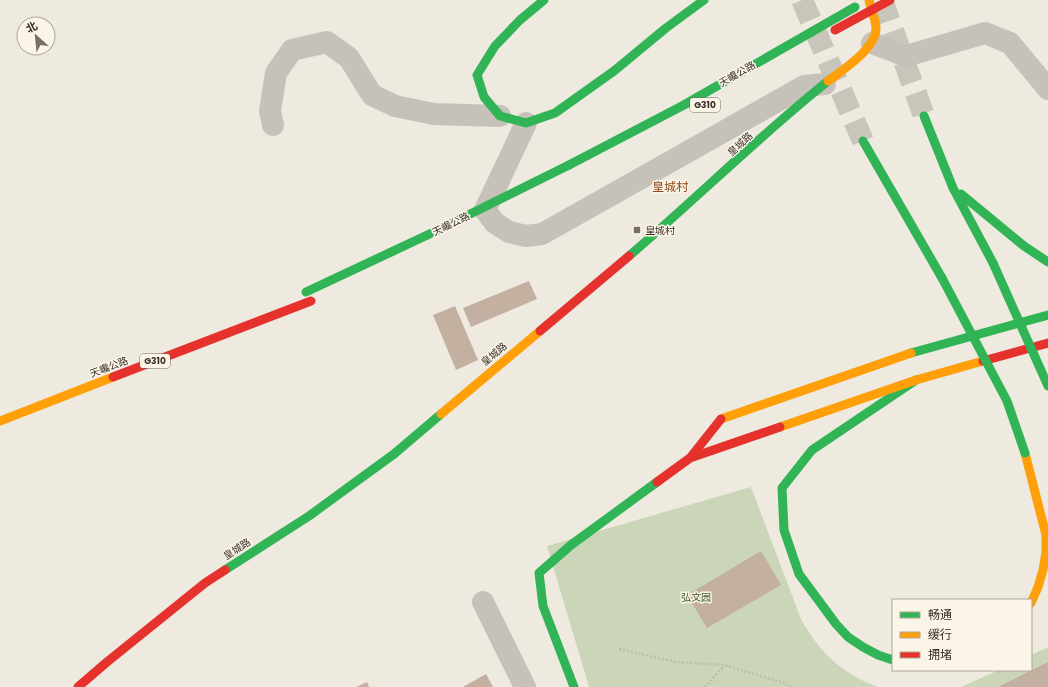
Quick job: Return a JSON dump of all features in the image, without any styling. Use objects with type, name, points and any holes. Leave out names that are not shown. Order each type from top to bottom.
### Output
[{"type":"main road","points":[[544,0],[520,20],[495,46],[477,75],[484,97],[500,116],[526,123],[555,113],[614,72],[666,28],[704,0]]},
{"type":"main road","points":[[868,0],[876,28],[872,43]]},
{"type":"main road","name":"天巉公路","points":[[302,294],[438,230],[569,165],[682,106],[868,0]]},
{"type":"main road","points":[[832,32],[890,0]]},
{"type":"main road","name":"皇城路","points":[[78,687],[106,662],[205,583],[309,516],[394,454],[661,229],[801,103],[857,59],[872,43]]},
{"type":"main road","points":[[924,116],[953,188],[994,263],[1048,386]]},
{"type":"main road","points":[[863,141],[942,278],[1007,401],[1025,453],[1046,535],[1044,570],[1032,601]]},
{"type":"main road","points":[[953,188],[1024,246],[1048,262]]},
{"type":"main road","name":"天巉公路","points":[[484,220],[498,213]]},
{"type":"main road","name":"天巉公路","points":[[0,421],[315,300]]},
{"type":"main road","points":[[574,687],[543,606],[539,573],[572,545],[690,458],[721,419],[909,357],[1048,315]]},
{"type":"main road","points":[[690,458],[915,377],[1048,343]]},
{"type":"main road","points":[[892,660],[878,655],[848,637],[836,624],[799,574],[784,530],[782,488],[812,450],[915,377]]},
{"type":"street","points":[[872,43],[906,56],[985,33],[1010,43],[1048,89]]},
{"type":"street","points":[[273,125],[270,111],[276,73],[292,50],[328,42],[349,58],[372,95],[395,106],[434,114],[500,116]]},
{"type":"street","points":[[526,123],[485,210],[495,223],[509,232],[526,236],[542,234],[804,86],[825,84]]},
{"type":"street","points":[[483,602],[525,687]]},
{"type":"path","points":[[619,649],[676,662],[724,665],[781,682],[792,687]]},
{"type":"path","points":[[705,687],[724,665]]},
{"type":"green space","name":"弘文园","points":[[751,487],[801,619],[808,631],[824,652],[842,668],[878,687],[589,687],[547,546]]},
{"type":"green space","points":[[1048,647],[1048,687],[961,687],[997,671],[1032,671],[1032,655]]},
{"type":"building","points":[[529,281],[537,299],[471,327],[463,308]]},
{"type":"building","points":[[455,306],[478,360],[456,370],[433,315]]},
{"type":"building","points":[[761,551],[781,585],[707,628],[687,595]]},
{"type":"building","points":[[1048,662],[1048,687],[998,687],[1032,671]]},
{"type":"building","points":[[486,674],[493,687],[463,687]]},
{"type":"building","points":[[367,682],[369,687],[356,687]]},
{"type":"tunnel","points":[[802,0],[863,141]]},
{"type":"tunnel","points":[[882,0],[924,116]]},
{"type":"traffic: fast","points":[[544,0],[520,20],[495,46],[477,75],[484,97],[500,116],[526,123],[555,113],[614,71],[666,28],[704,0]]},
{"type":"traffic: fast","points":[[569,165],[682,106],[855,7]]},
{"type":"traffic: fast","points":[[629,256],[802,102],[828,81]]},
{"type":"traffic: fast","points":[[924,116],[953,188],[993,263]]},
{"type":"traffic: fast","points":[[863,141],[942,278]]},
{"type":"traffic: fast","points":[[306,292],[438,230],[569,165]]},
{"type":"traffic: fast","points":[[961,194],[1024,246],[1048,262]]},
{"type":"traffic: fast","points":[[993,263],[1048,386]]},
{"type":"traffic: fast","points":[[942,278],[1007,401],[1025,453]]},
{"type":"traffic: fast","points":[[911,353],[1048,315]]},
{"type":"traffic: fast","points":[[892,660],[878,655],[848,637],[836,624],[799,574],[784,530],[782,488],[812,450],[916,380]]},
{"type":"traffic: fast","points":[[225,570],[309,516],[394,454],[441,414]]},
{"type":"traffic: fast","points":[[574,687],[543,606],[539,573],[571,545],[657,482]]},
{"type":"traffic: slow","points":[[828,81],[858,58],[871,43],[875,35],[876,27],[869,0]]},
{"type":"traffic: slow","points":[[441,414],[540,331]]},
{"type":"traffic: slow","points":[[721,419],[911,353]]},
{"type":"traffic: slow","points":[[780,427],[916,380],[983,361]]},
{"type":"traffic: slow","points":[[0,421],[113,377]]},
{"type":"traffic: slow","points":[[1025,453],[1046,535],[1046,552],[1043,570],[1032,601]]},
{"type":"traffic: jam","points":[[835,30],[890,0]]},
{"type":"traffic: jam","points":[[540,331],[629,256]]},
{"type":"traffic: jam","points":[[113,377],[311,301]]},
{"type":"traffic: jam","points":[[983,361],[1048,343]]},
{"type":"traffic: jam","points":[[657,482],[690,458],[721,419]]},
{"type":"traffic: jam","points":[[690,458],[780,427]]},
{"type":"traffic: jam","points":[[78,687],[205,583],[225,570]]},
{"type":"place","name":"皇城村","points":[[637,230]]},
{"type":"district","name":"皇城村","points":[[670,186]]}]
